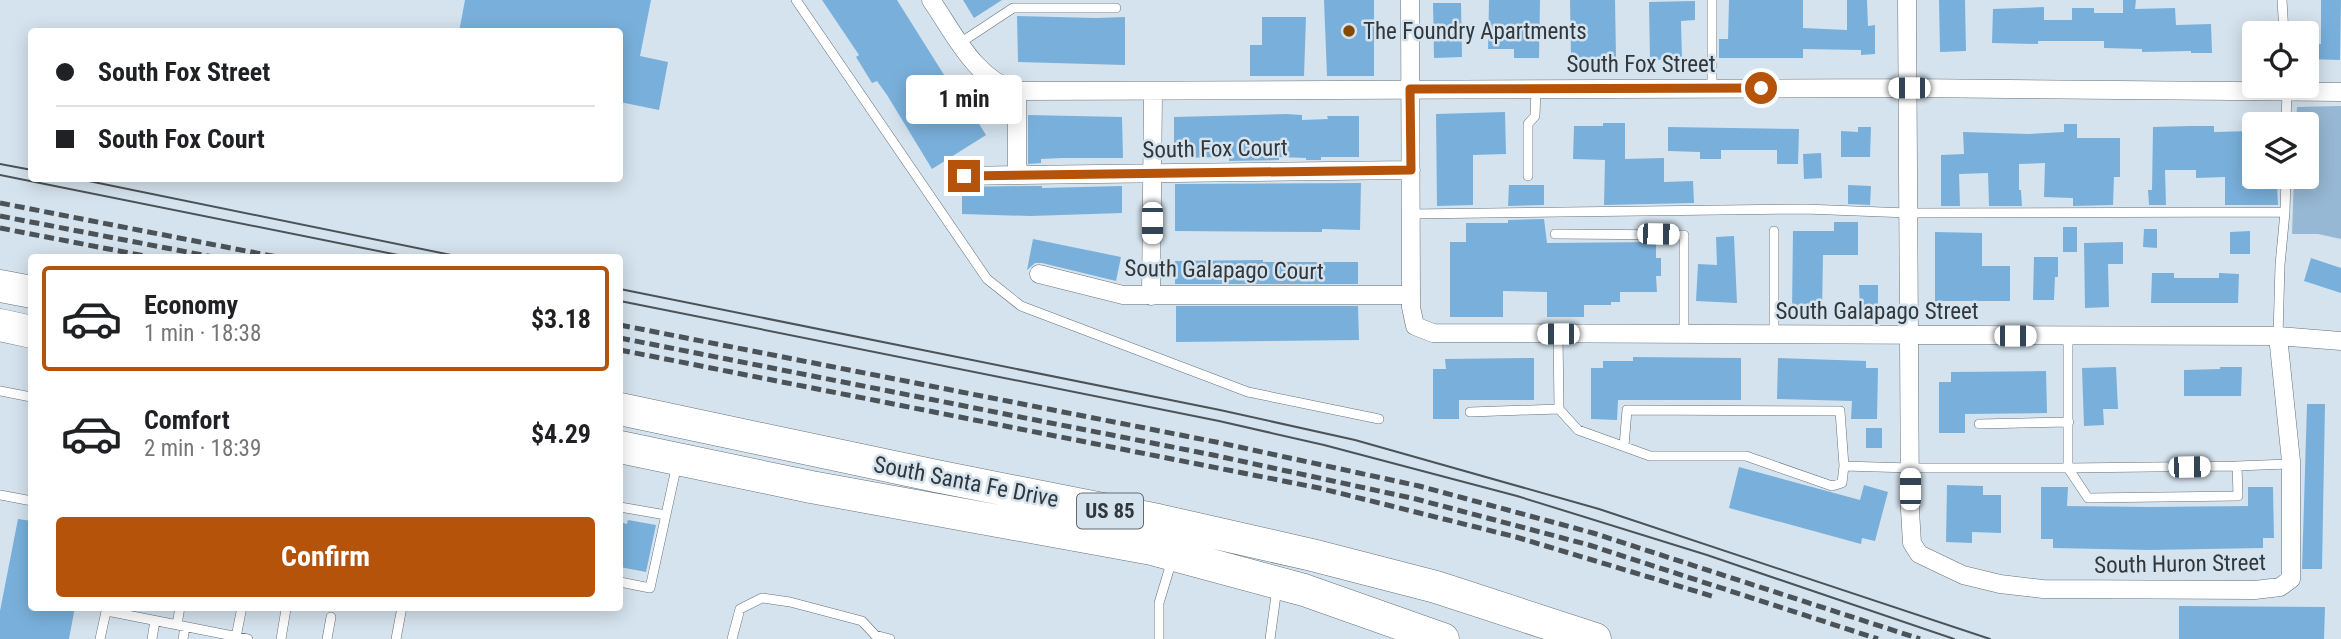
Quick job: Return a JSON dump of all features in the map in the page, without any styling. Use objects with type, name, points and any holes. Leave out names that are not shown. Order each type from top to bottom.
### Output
[{"type":"highway","points":[[0,286],[28,291]]},
{"type":"highway","points":[[0,326],[28,331]]},
{"type":"highway","name":"South Santa Fe Drive","points":[[623,410],[1158,520],[1312,555],[1436,587],[1595,639]]},
{"type":"highway","name":"South Santa Fe Drive","points":[[623,448],[811,487],[1174,555],[1304,590],[1437,638]]},
{"type":"street","name":"South Fox Street","points":[[931,0],[985,75],[1006,88],[1017,91],[2242,88]]},
{"type":"street","points":[[1410,0],[1411,295]]},
{"type":"street","points":[[1907,0],[1910,468]]},
{"type":"street","name":"South Fox Street","points":[[2319,90],[2341,92]]},
{"type":"street","points":[[1017,91],[1017,166],[1021,176]]},
{"type":"street","points":[[1151,296],[1153,91]]},
{"type":"street","name":"South Fox Court","points":[[964,176],[1411,170]]},
{"type":"street","name":"South Galapago Court","points":[[1038,274],[1123,295],[1411,295]]},
{"type":"street","name":"South Galapago Street","points":[[1411,295],[1415,326],[1433,333],[2278,336],[2341,341]]},
{"type":"street","name":"South Huron Street","points":[[1910,468],[1912,543],[1919,554],[1963,575],[2000,584],[2043,589],[2255,590],[2280,587],[2291,579],[2291,464],[2278,336]]},
{"type":"lane","points":[[796,0],[987,279],[1002,293],[1021,306],[1248,392],[1379,419]]},
{"type":"lane","points":[[1712,0],[1712,88]]},
{"type":"lane","points":[[2282,0],[2283,21]]},
{"type":"lane","points":[[960,43],[1013,8],[1116,8]]},
{"type":"lane","points":[[1528,176],[1528,124],[1535,116],[1536,89]]},
{"type":"lane","points":[[2278,336],[2286,189]]},
{"type":"lane","points":[[1411,214],[1805,209],[1908,213],[2285,212]]},
{"type":"lane","points":[[1774,230],[1774,335]]},
{"type":"lane","points":[[1555,234],[1684,235],[1684,334]]},
{"type":"lane","points":[[1558,334],[1559,409],[1578,430],[1650,456],[1746,456],[1832,486],[1842,483],[1844,466],[1840,411],[1627,410],[1623,446]]},
{"type":"lane","points":[[2068,336],[2068,468],[2088,498],[2238,496],[2238,466]]},
{"type":"lane","points":[[0,391],[28,396]]},
{"type":"lane","points":[[1470,412],[1559,409]]},
{"type":"lane","points":[[1979,424],[2069,422]]},
{"type":"lane","points":[[623,583],[650,588],[678,459]]},
{"type":"lane","points":[[1844,466],[2068,468],[2291,464]]},
{"type":"lane","points":[[0,495],[28,500]]},
{"type":"lane","points":[[623,508],[666,515]]},
{"type":"lane","points":[[1159,639],[1159,603],[1174,555]]},
{"type":"lane","points":[[1270,639],[1278,583]]},
{"type":"lane","points":[[732,639],[740,609],[762,598],[790,602],[862,621],[875,635],[890,639]]},
{"type":"lane","points":[[100,639],[107,611]]},
{"type":"lane","points":[[115,611],[248,639]]},
{"type":"lane","points":[[180,611],[183,639]]},
{"type":"lane","points":[[236,637],[241,611]]},
{"type":"lane","points":[[281,639],[286,611]]},
{"type":"lane","points":[[396,639],[401,611]]},
{"type":"lane","points":[[327,639],[331,617]]},
{"type":"lane","points":[[152,639],[155,621]]},
{"type":"shaded area","points":[[2341,106],[2341,239],[2318,234],[2292,234],[2294,189],[2319,189],[2319,112],[2297,112],[2297,107]]},
{"type":"building","points":[[465,0],[651,0],[640,56],[668,62],[659,110],[623,103],[623,28],[460,28]]},
{"type":"building","points":[[822,0],[897,0],[986,135],[932,169],[887,95],[877,81],[872,83],[856,57],[859,55]]},
{"type":"building","points":[[963,0],[1002,0],[974,18]]},
{"type":"building","points":[[1324,0],[1374,0],[1374,76],[1327,76]]},
{"type":"building","points":[[1489,0],[1540,0],[1539,58],[1514,58],[1514,49],[1488,49]]},
{"type":"building","points":[[1570,0],[1615,0],[1616,57],[1571,58]]},
{"type":"building","points":[[1729,0],[1803,0],[1803,28],[1847,30],[1847,0],[1867,0],[1868,26],[1875,25],[1875,54],[1861,55],[1861,50],[1803,49],[1803,58],[1719,58],[1719,39],[1728,39]]},
{"type":"building","points":[[1939,0],[1965,0],[1966,51],[1940,52]]},
{"type":"building","points":[[2123,0],[2136,0],[2135,9],[2175,8],[2176,25],[2211,24],[2212,53],[2142,52],[2142,49],[2104,48],[2104,41],[1992,43],[1993,9],[2044,7],[2044,20],[2072,20],[2072,8],[2094,8],[2094,13],[2123,13]]},
{"type":"building","points":[[2321,0],[2341,0],[2340,60],[2319,59]]},
{"type":"building","points":[[1695,1],[1695,20],[1681,21],[1682,59],[1650,60],[1649,2]]},
{"type":"building","points":[[1433,3],[1461,3],[1462,57],[1434,58]]},
{"type":"building","points":[[1017,16],[1125,17],[1125,65],[1018,62]]},
{"type":"building","points":[[1262,17],[1306,17],[1304,76],[1250,76],[1250,45],[1262,45]]},
{"type":"building","points":[[1505,112],[1506,154],[1473,155],[1473,205],[1437,206],[1436,114]]},
{"type":"building","points":[[1028,115],[1122,117],[1123,158],[1041,159],[1041,163],[1028,164]]},
{"type":"building","points":[[1302,115],[1302,120],[1328,119],[1327,116],[1359,116],[1359,157],[1321,157],[1321,160],[1306,160],[1279,157],[1279,160],[1229,161],[1229,157],[1174,158],[1174,117]]},
{"type":"building","points":[[1603,123],[1625,123],[1625,159],[1664,158],[1664,182],[1693,181],[1694,203],[1604,205],[1605,160],[1573,159],[1574,126],[1603,126]]},
{"type":"building","points":[[2064,124],[2077,124],[2077,138],[2120,138],[2120,177],[2114,177],[2113,205],[2073,206],[2073,198],[2044,197],[2045,163],[2019,164],[2022,206],[1989,206],[1988,173],[1959,174],[1960,206],[1941,206],[1941,155],[1964,154],[1963,132],[2064,132]]},
{"type":"building","points":[[2214,126],[2214,132],[2242,131],[2242,189],[2277,189],[2278,205],[2225,205],[2225,177],[2196,178],[2196,170],[2165,170],[2166,205],[2149,205],[2148,190],[2152,190],[2153,127]]},
{"type":"building","points":[[1668,127],[1799,129],[1798,164],[1777,164],[1777,150],[1721,150],[1721,159],[1700,159],[1700,152],[1668,151]]},
{"type":"building","points":[[1858,127],[1871,127],[1870,157],[1841,157],[1841,131],[1858,132]]},
{"type":"building","points":[[1821,153],[1822,178],[1804,179],[1803,154]]},
{"type":"building","points":[[1361,183],[1360,230],[1175,231],[1175,184]]},
{"type":"building","points":[[1509,185],[1544,185],[1544,205],[1508,206]]},
{"type":"building","points":[[1848,185],[1871,186],[1870,205],[1848,204]]},
{"type":"building","points":[[1122,186],[1122,213],[1030,216],[962,214],[962,187]]},
{"type":"building","points":[[1544,219],[1547,243],[1656,242],[1656,258],[1661,258],[1661,276],[1656,276],[1657,292],[1620,292],[1620,302],[1611,302],[1611,305],[1584,305],[1584,317],[1547,317],[1547,292],[1503,291],[1503,317],[1450,317],[1450,242],[1466,242],[1466,223],[1508,223],[1508,220]]},
{"type":"building","points":[[1834,222],[1858,222],[1858,255],[1823,255],[1822,312],[1792,311],[1793,231],[1834,231]]},
{"type":"building","points":[[2063,227],[2077,227],[2077,252],[2063,252]]},
{"type":"building","points":[[2144,229],[2157,229],[2157,248],[2143,247]]},
{"type":"building","points":[[2250,231],[2250,254],[2230,254],[2230,232]]},
{"type":"building","points":[[1935,232],[1982,233],[1982,266],[2010,266],[2010,301],[1935,301]]},
{"type":"building","points":[[1734,236],[1737,303],[1696,301],[1698,264],[1717,265],[1716,237]]},
{"type":"building","points":[[1033,239],[1121,257],[1116,281],[1042,263],[1035,263],[1027,270]]},
{"type":"building","points":[[2123,242],[2123,264],[2108,264],[2109,307],[2085,308],[2084,243]]},
{"type":"building","points":[[2034,257],[2058,257],[2054,300],[2033,300]]},
{"type":"building","points":[[2311,258],[2341,268],[2341,293],[2304,281]]},
{"type":"building","points":[[1175,261],[1358,262],[1358,284],[1175,284]]},
{"type":"building","points":[[2152,273],[2174,273],[2174,278],[2219,278],[2219,273],[2239,274],[2238,303],[2151,303]]},
{"type":"building","points":[[1859,285],[1878,285],[1878,310],[1860,310]]},
{"type":"building","points":[[1176,306],[1358,306],[1359,340],[1176,342]]},
{"type":"building","points":[[1633,357],[1741,358],[1741,400],[1618,400],[1617,420],[1591,419],[1591,368],[1603,368],[1603,361],[1633,361]]},
{"type":"building","points":[[1534,358],[1534,400],[1459,400],[1459,419],[1433,419],[1433,369],[1446,369],[1445,359]]},
{"type":"building","points":[[1778,358],[1866,361],[1866,368],[1878,368],[1877,419],[1851,419],[1852,401],[1777,399]]},
{"type":"building","points":[[2116,367],[2118,409],[2103,409],[2104,425],[2084,426],[2082,368]]},
{"type":"building","points":[[2242,367],[2241,396],[2184,396],[2184,370]]},
{"type":"building","points":[[2046,371],[2047,413],[1965,414],[1965,433],[1939,433],[1939,382],[1951,382],[1951,372]]},
{"type":"building","points":[[2307,404],[2325,404],[2322,569],[2302,569]]},
{"type":"building","points":[[1866,428],[1882,428],[1882,448],[1866,448]]},
{"type":"building","points":[[1739,467],[1860,500],[1864,485],[1888,492],[1875,541],[1862,538],[1861,544],[1729,508]]},
{"type":"building","points":[[1947,485],[1983,486],[1983,495],[2001,495],[2001,533],[1972,532],[1972,543],[1946,542]]},
{"type":"building","points":[[2041,487],[2068,487],[2067,506],[2149,507],[2248,506],[2248,487],[2273,487],[2274,538],[2263,538],[2263,548],[2053,548],[2053,539],[2041,539]]},
{"type":"building","points":[[18,519],[28,520],[28,611],[74,611],[69,639],[0,639],[0,611]]},
{"type":"building","points":[[628,520],[656,525],[646,572],[623,568],[623,523],[627,524]]},
{"type":"building","points":[[2179,606],[2325,607],[2324,639],[2179,639]]},
{"type":"tram line","points":[[0,164],[28,169]]},
{"type":"tram line","points":[[0,175],[28,181]]},
{"type":"tram line","points":[[35,182],[393,254]]},
{"type":"tram line","points":[[94,182],[446,254]]},
{"type":"tram line","points":[[623,290],[1220,410],[1355,440],[1599,509],[1990,639]]},
{"type":"tram line","points":[[623,302],[1219,421],[1324,445],[1517,496],[1707,555],[1954,639]]},
{"type":"railway","points":[[0,203],[262,254]]},
{"type":"railway","points":[[0,216],[197,254]]},
{"type":"railway","points":[[0,228],[134,254]]},
{"type":"railway","points":[[623,326],[1216,442],[1419,486],[1593,533],[1920,639]]},
{"type":"railway","points":[[623,339],[1213,455],[1416,499],[1589,545],[1878,639]]},
{"type":"railway","points":[[623,351],[1319,488],[1516,537],[1715,597]]},
{"type":"place","name":"The Foundry Apartments","points":[[1349,31]]},
{"type":"route","points":[[964,176],[1411,170],[1410,89],[1761,88]]}]
